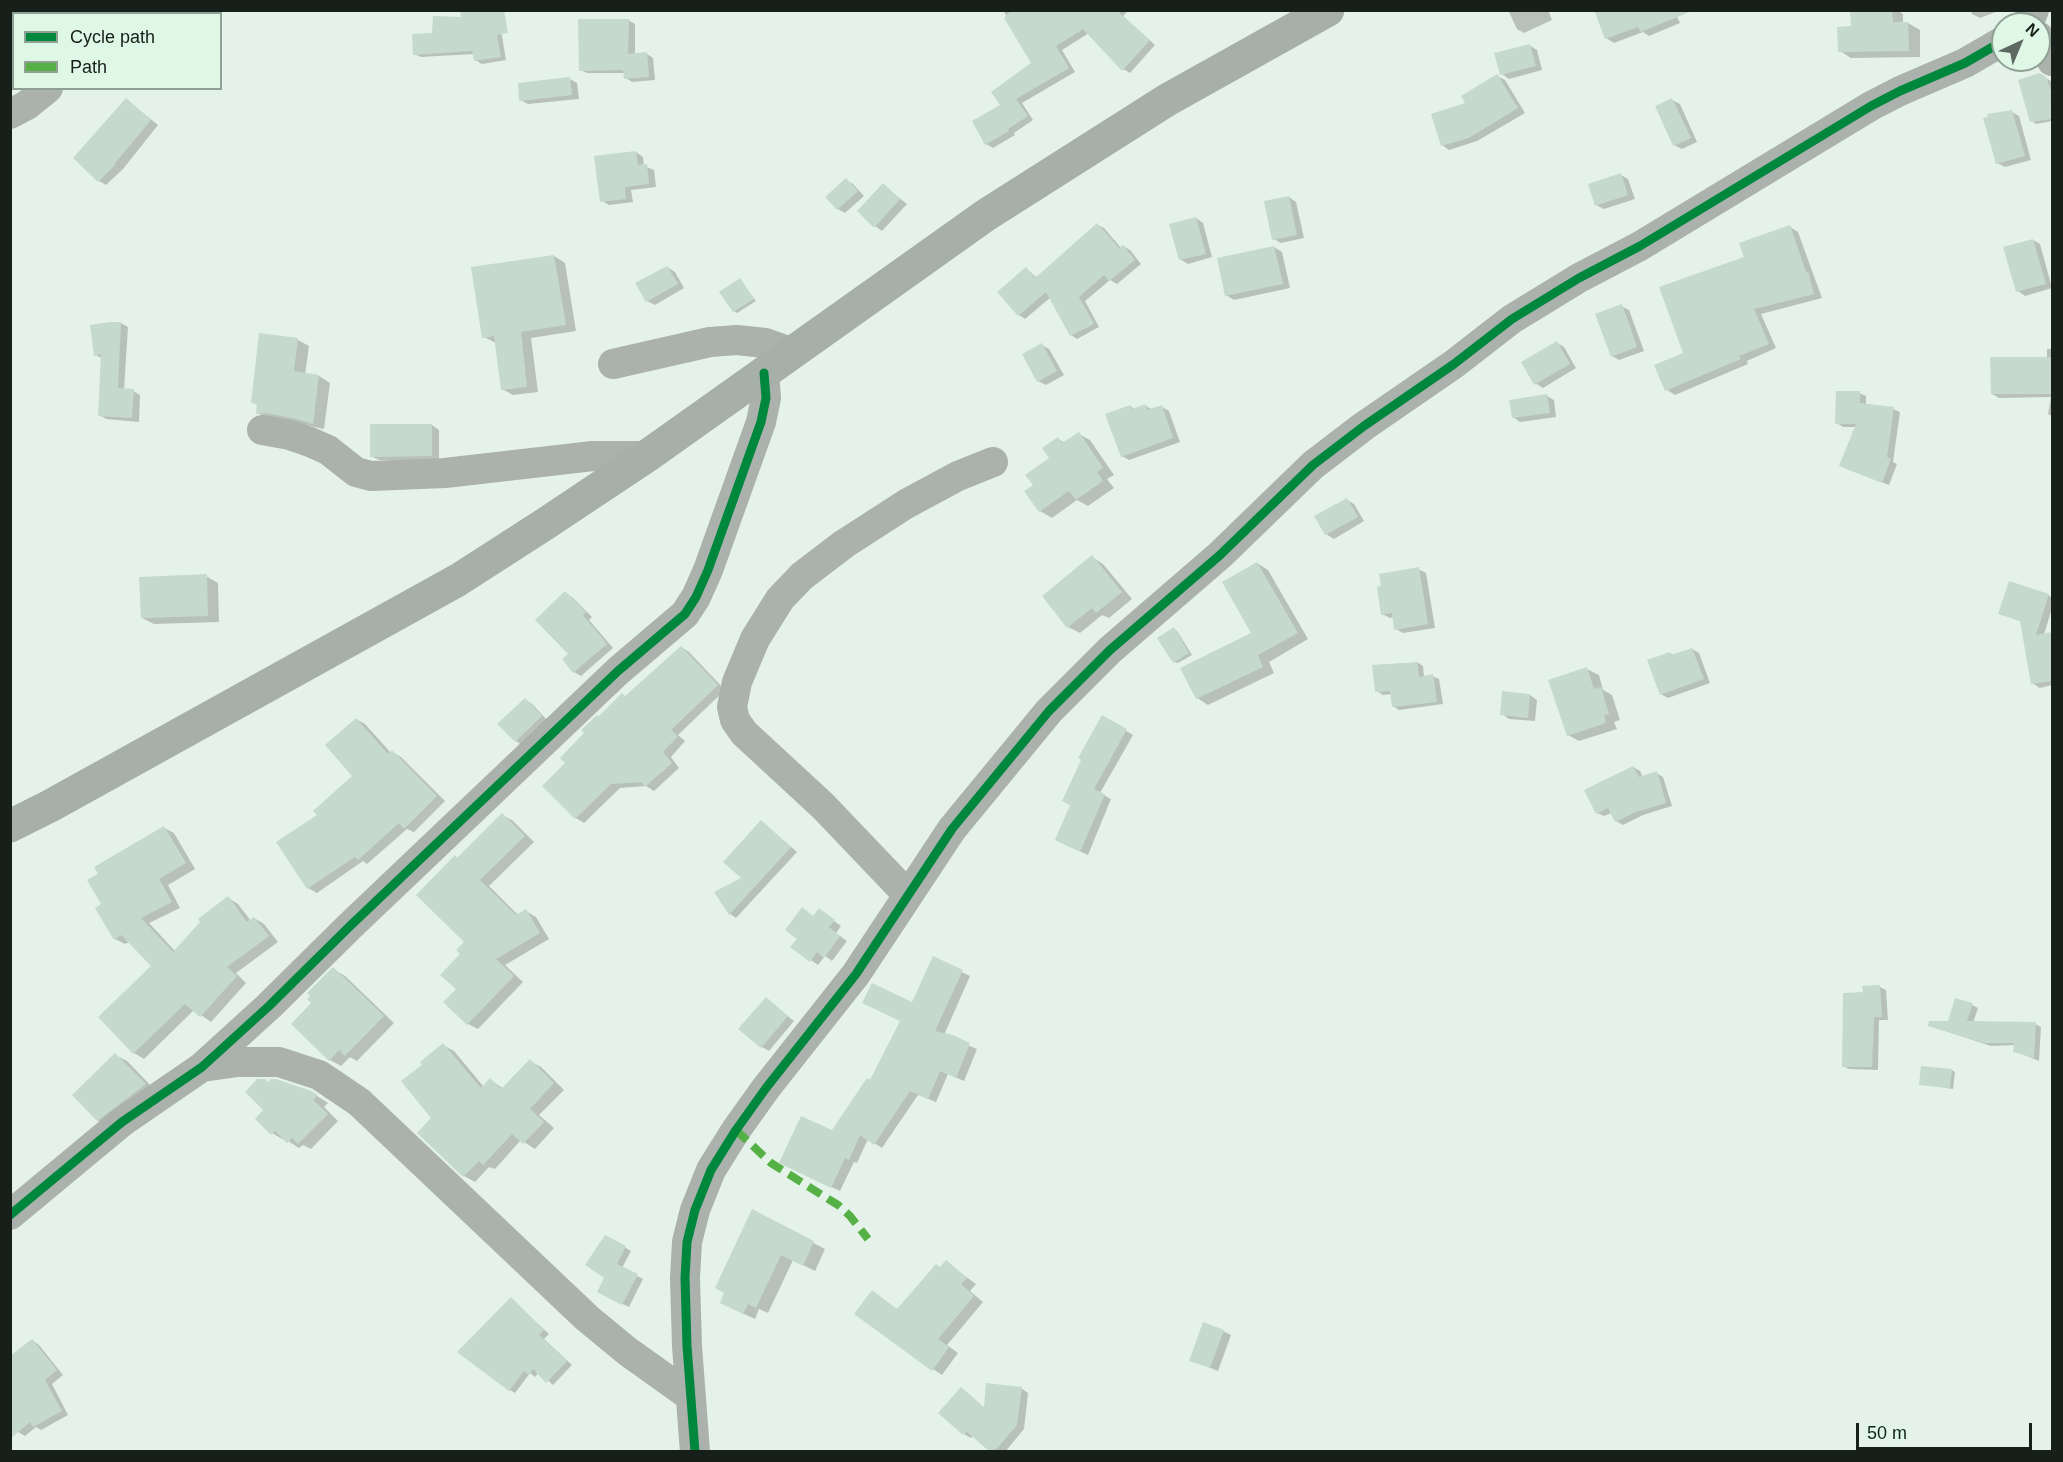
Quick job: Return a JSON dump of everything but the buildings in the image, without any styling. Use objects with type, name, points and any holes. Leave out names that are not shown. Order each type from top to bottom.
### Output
[{"type":"highway","points":[[10,826],[51,806],[458,580],[647,456],[921,260],[1072,159],[1167,100],[1328,10]]},
{"type":"street","points":[[695,1452],[685,1278],[687,1242],[694,1210],[711,1170],[766,1088],[856,974],[952,829],[1049,711],[1110,650],[1220,555],[1282,494],[1336,447],[1454,364],[1512,319],[1579,278],[1640,246],[1871,106],[1965,63],[1991,48]]},
{"type":"street","points":[[10,114],[27,105],[46,90]]},
{"type":"street","points":[[613,364],[710,342],[737,340],[765,343],[793,353]]},
{"type":"street","points":[[10,1215],[122,1122],[202,1067],[269,1006],[618,671],[685,614],[696,597],[708,570],[761,422],[766,398],[764,373]]},
{"type":"street","points":[[262,430],[290,435],[310,442],[328,450],[356,472],[371,476],[445,473],[593,456],[647,456]]},
{"type":"street","points":[[908,895],[822,806],[744,733],[735,720],[732,707],[737,682],[754,639],[780,599],[802,576],[844,544],[906,504],[950,480],[993,462]]},
{"type":"street","points":[[202,1067],[238,1062],[279,1062],[319,1075],[359,1102],[587,1318],[627,1351],[690,1396]]},
{"type":"marked path","points":[[736,1130],[771,1163],[838,1205],[868,1239]]},
{"type":"cycle path","points":[[695,1452],[687,1346],[685,1278],[687,1242],[695,1210],[711,1170],[766,1088],[856,974],[952,829],[1049,711],[1110,650],[1220,555],[1313,465],[1364,426],[1454,364],[1512,319],[1579,278],[1640,246],[1871,106],[1965,63],[1991,48]]},
{"type":"cycle path","points":[[10,1215],[122,1122],[202,1067],[269,1006],[618,671],[685,614],[696,597],[708,570],[761,422],[766,398],[764,373]]}]
